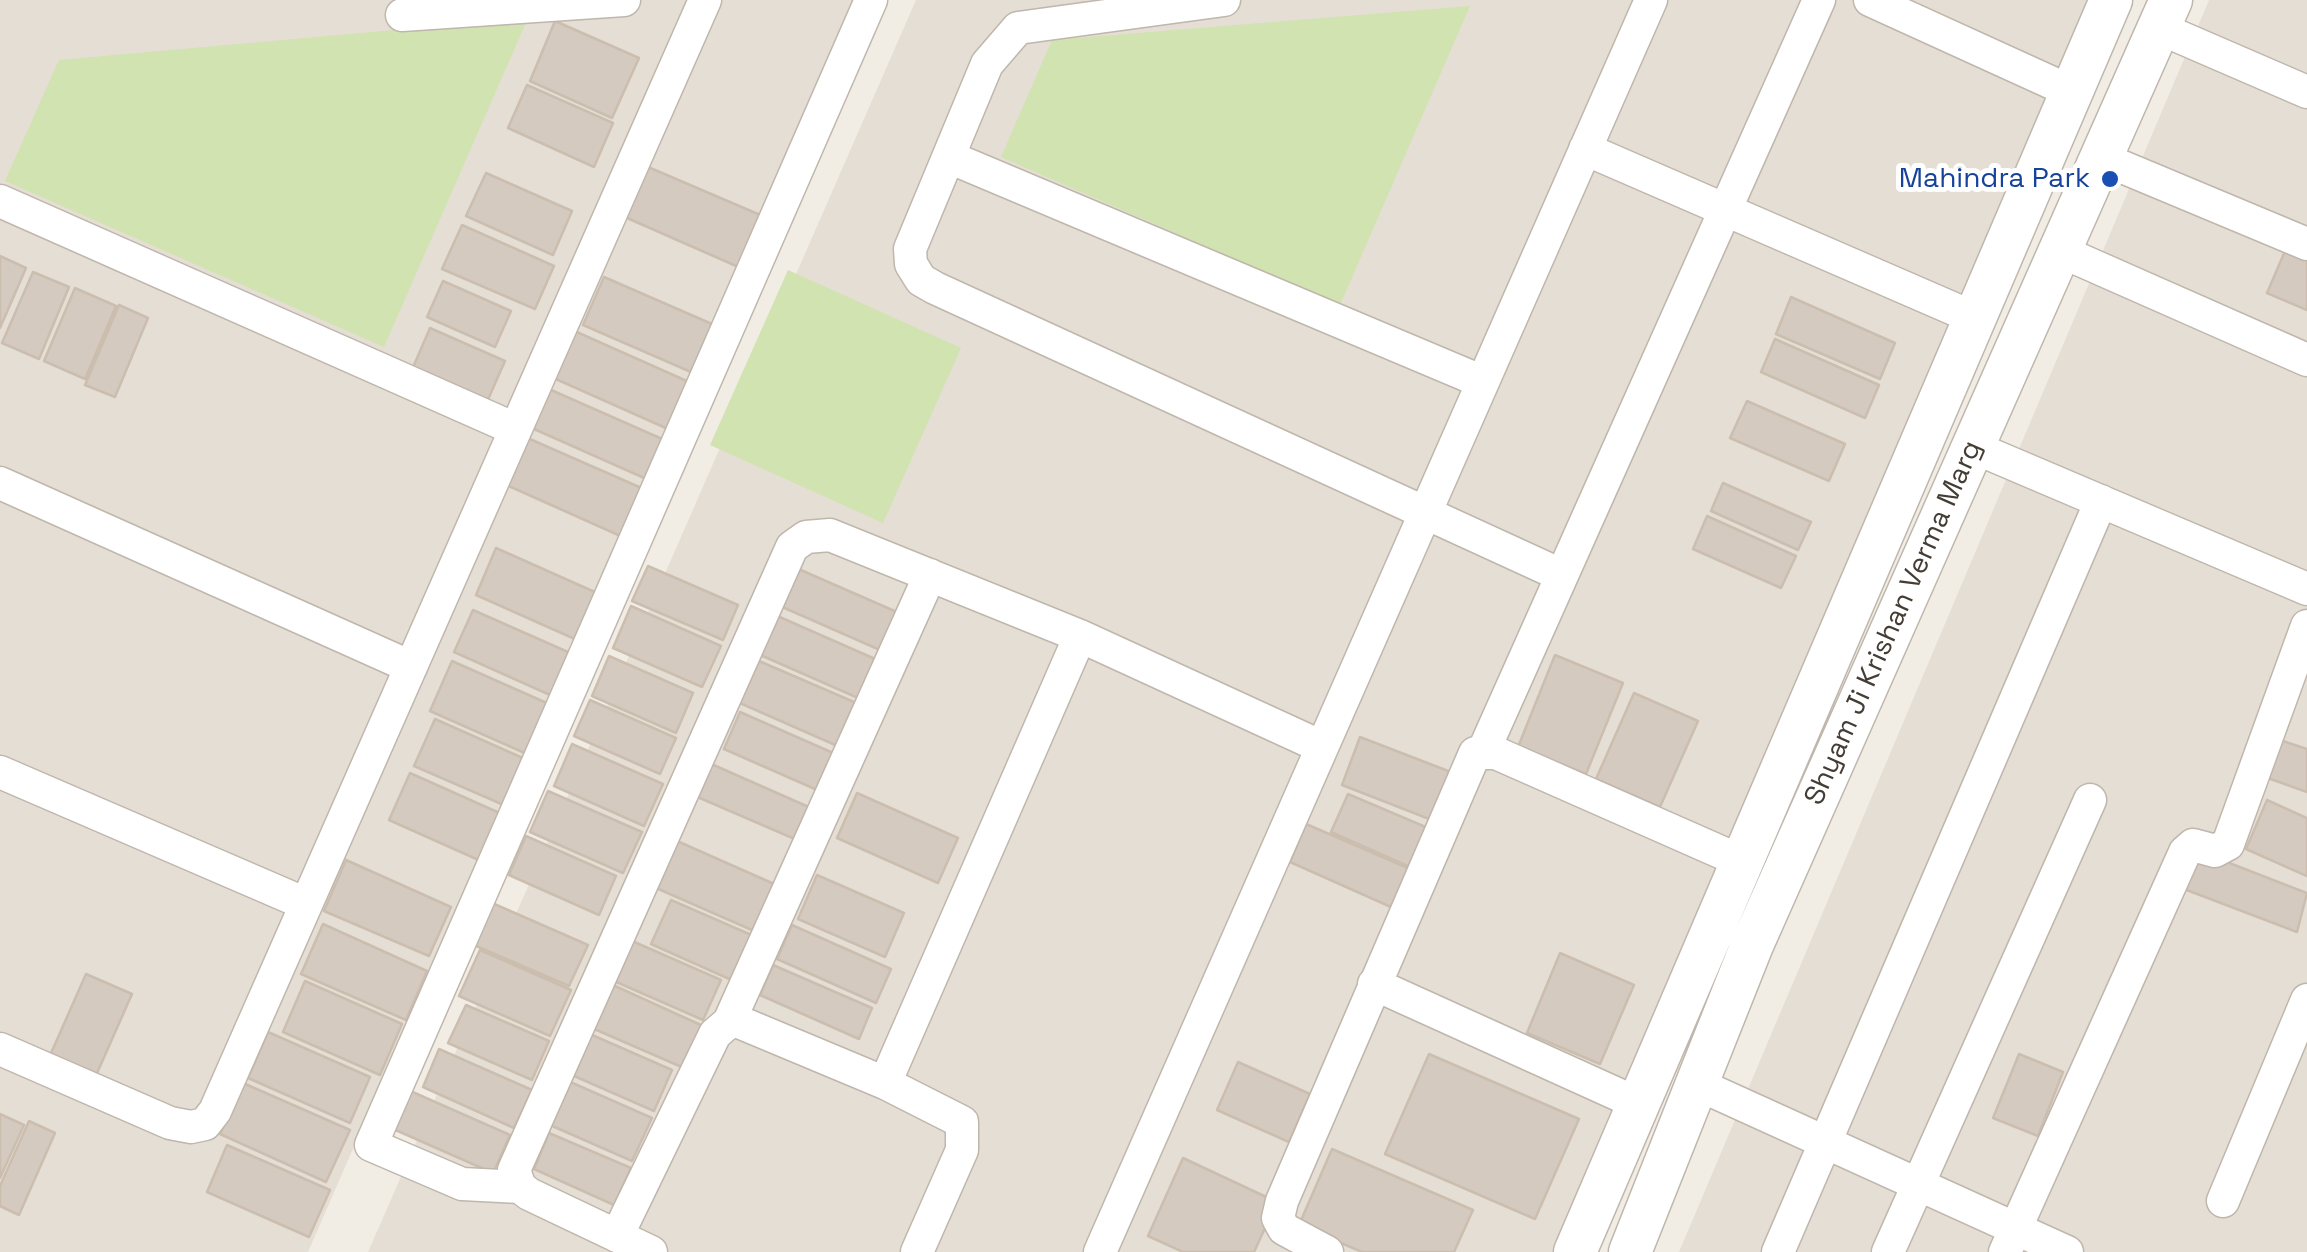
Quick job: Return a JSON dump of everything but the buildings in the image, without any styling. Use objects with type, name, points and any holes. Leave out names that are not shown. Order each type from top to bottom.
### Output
[{"type":"street","points":[[402,15],[624,0]]},
{"type":"street","points":[[0,1049],[170,1123],[191,1127],[205,1124],[214,1111],[705,0]]},
{"type":"street","points":[[651,1252],[520,1188],[462,1184],[371,1145],[871,0]]},
{"type":"street","points":[[1224,0],[1018,28],[987,64],[910,249],[911,264],[921,280],[1561,574]]},
{"type":"street","points":[[1100,1252],[1650,0]]},
{"type":"street","points":[[1484,750],[1722,208],[1819,0]]},
{"type":"street","points":[[1870,0],[2072,92]]},
{"type":"street","name":"Shyam Ji Krishan Verma Marg","points":[[1575,1252],[2111,0]]},
{"type":"street","points":[[2165,14],[2307,92]]},
{"type":"street","name":"Shyam Ji Krishan Verma Marg","points":[[1630,1252],[1752,945],[2165,14]]},
{"type":"street","points":[[1585,149],[1977,318]]},
{"type":"street","points":[[948,157],[1482,382]]},
{"type":"street","points":[[2101,158],[2307,244]]},
{"type":"street","points":[[0,200],[516,429]]},
{"type":"street","points":[[2060,251],[2307,360]]},
{"type":"street","points":[[1972,448],[2307,589]]},
{"type":"street","points":[[0,483],[411,667]]},
{"type":"street","points":[[1778,1252],[2101,501]]},
{"type":"street","points":[[520,1188],[514,1170],[792,547],[806,536],[830,534],[1080,636],[1322,746]]},
{"type":"street","points":[[617,1236],[715,1034],[729,1022],[930,575]]},
{"type":"street","points":[[2009,1241],[2184,852],[2193,845],[2215,851],[2228,844],[2307,626]]},
{"type":"street","points":[[885,1084],[1080,636]]},
{"type":"street","points":[[1327,1252],[1279,1240],[1282,1201],[1475,753],[1484,750],[1744,862]]},
{"type":"street","points":[[0,772],[306,904]]},
{"type":"street","points":[[1888,1252],[2090,800]]},
{"type":"street","points":[[1374,984],[1639,1104]]},
{"type":"street","points":[[2224,1201],[2307,1000]]},
{"type":"street","points":[[729,1022],[740,1022],[885,1084],[962,1122],[965,1134],[917,1252]]},
{"type":"street","points":[[1697,1084],[1919,1184],[2009,1241],[2066,1252]]},
{"type":"shaded area","points":[[0,0],[854,0],[308,1252],[0,1252]]},
{"type":"shaded area","points":[[916,0],[2087,0],[1695,943],[1573,1252],[368,1252]]},
{"type":"shaded area","points":[[2209,0],[2307,0],[2307,1252],[1679,1252]]},
{"type":"green space","points":[[1470,6],[1340,305],[1001,157],[1052,40]]},
{"type":"green space","points":[[528,18],[384,347],[5,181],[59,60]]},
{"type":"green space","points":[[788,270],[961,348],[883,523],[710,445]]},
{"type":"place","name":"Mahindra Park","points":[[2110,179]]}]
